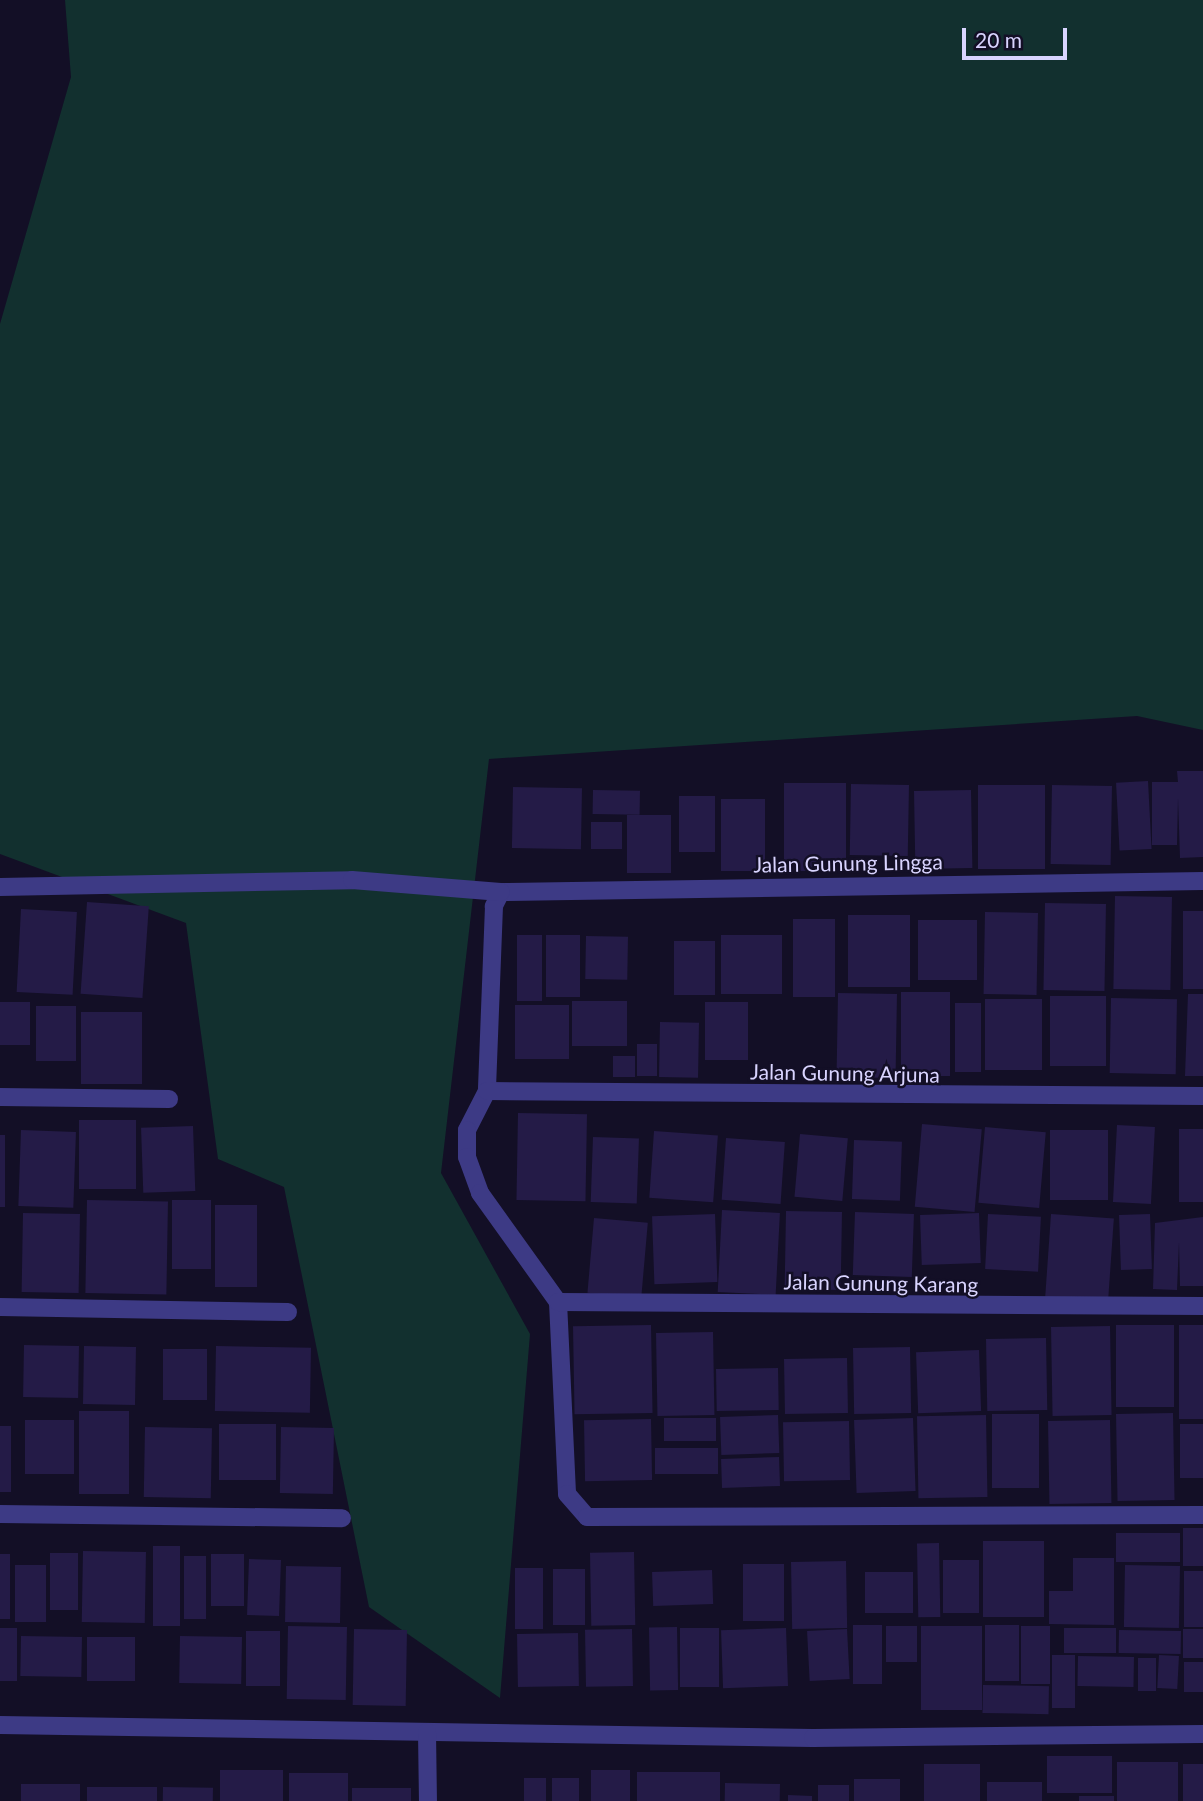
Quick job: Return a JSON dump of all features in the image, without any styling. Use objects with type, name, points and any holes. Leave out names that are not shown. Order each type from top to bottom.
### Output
[{"type":"street","name":"Jalan Gunung Lingga","points":[[0,887],[352,880],[499,895],[1203,881]]},
{"type":"street","points":[[499,895],[487,1091],[467,1130],[467,1157],[500,1225],[558,1302],[567,1494],[587,1517],[1203,1515]]},
{"type":"street","name":"Jalan Gunung Arjuna","points":[[487,1091],[1203,1096]]},
{"type":"street","points":[[0,1097],[169,1099]]},
{"type":"street","name":"Jalan Gunung Karang","points":[[558,1302],[1203,1306]]},
{"type":"street","points":[[0,1307],[288,1312]]},
{"type":"street","points":[[0,1514],[342,1518]]},
{"type":"street","points":[[0,1725],[813,1738],[1203,1734]]},
{"type":"street","points":[[427,1732],[428,1801]]},
{"type":"green space","points":[[65,0],[1203,0],[1203,730],[1137,716],[489,759],[441,1173],[530,1334],[500,1698],[369,1607],[284,1187],[218,1159],[186,923],[0,854],[0,324],[71,77]]},
{"type":"building","points":[[1177,771],[1203,771],[1203,857],[1180,858],[1178,798],[1177,845],[1152,845],[1152,782],[1178,782]]},
{"type":"building","points":[[1148,781],[1152,849],[1120,851],[1116,783]]},
{"type":"building","points":[[784,783],[846,783],[846,871],[784,871]]},
{"type":"building","points":[[851,784],[909,785],[908,856],[850,855]]},
{"type":"building","points":[[978,785],[1045,785],[1045,869],[978,869]]},
{"type":"building","points":[[1052,785],[1112,786],[1111,865],[1051,864]]},
{"type":"building","points":[[513,787],[582,788],[581,849],[512,848]]},
{"type":"building","points":[[593,790],[640,791],[640,815],[593,814]]},
{"type":"building","points":[[971,790],[972,868],[915,869],[914,791]]},
{"type":"building","points":[[679,796],[715,796],[715,852],[679,852]]},
{"type":"building","points":[[721,799],[765,799],[765,871],[721,871]]},
{"type":"building","points":[[627,815],[671,815],[671,873],[627,873]]},
{"type":"building","points":[[591,822],[622,822],[622,849],[591,849]]},
{"type":"building","points":[[1115,896],[1172,897],[1170,990],[1113,989]]},
{"type":"building","points":[[87,902],[149,906],[142,998],[81,994]]},
{"type":"building","points":[[1045,903],[1106,904],[1104,991],[1043,990]]},
{"type":"building","points":[[21,909],[77,912],[73,995],[17,992]]},
{"type":"building","points":[[1183,911],[1203,911],[1203,989],[1183,989]]},
{"type":"building","points":[[985,912],[1038,913],[1037,995],[984,994]]},
{"type":"building","points":[[848,915],[910,915],[910,987],[848,987]]},
{"type":"building","points":[[793,919],[835,919],[835,997],[793,997]]},
{"type":"building","points":[[918,920],[977,920],[977,980],[918,980]]},
{"type":"building","points":[[517,935],[542,935],[542,1001],[517,1001]]},
{"type":"building","points":[[546,935],[580,935],[580,997],[546,997]]},
{"type":"building","points":[[721,935],[782,935],[782,994],[721,994]]},
{"type":"building","points":[[586,936],[628,937],[627,980],[585,979]]},
{"type":"building","points":[[674,941],[715,941],[715,995],[674,995]]},
{"type":"building","points":[[901,992],[950,992],[950,1076],[901,1076]]},
{"type":"building","points":[[838,993],[897,994],[896,1078],[837,1077]]},
{"type":"building","points":[[1188,994],[1203,994],[1203,1076],[1185,1076]]},
{"type":"building","points":[[1050,996],[1106,996],[1106,1066],[1050,1066]]},
{"type":"building","points":[[1111,998],[1177,999],[1176,1074],[1110,1073]]},
{"type":"building","points":[[985,999],[1042,999],[1042,1070],[985,1070]]},
{"type":"building","points":[[572,1001],[627,1001],[627,1046],[572,1046]]},
{"type":"building","points":[[0,1002],[30,1002],[30,1045],[0,1045]]},
{"type":"building","points":[[705,1002],[748,1002],[748,1060],[705,1060]]},
{"type":"building","points":[[955,1003],[981,1003],[981,1072],[955,1072]]},
{"type":"building","points":[[515,1005],[569,1005],[569,1059],[515,1059]]},
{"type":"building","points":[[36,1006],[76,1006],[76,1061],[36,1061]]},
{"type":"building","points":[[81,1012],[142,1012],[142,1084],[81,1084]]},
{"type":"building","points":[[660,1022],[699,1023],[698,1078],[659,1077]]},
{"type":"building","points":[[637,1044],[657,1044],[657,1076],[637,1076]]},
{"type":"building","points":[[613,1056],[635,1056],[635,1077],[613,1077]]},
{"type":"building","points":[[518,1113],[587,1114],[585,1201],[516,1200]]},
{"type":"building","points":[[79,1120],[136,1120],[136,1189],[79,1189]]},
{"type":"building","points":[[922,1124],[982,1129],[975,1212],[915,1207]]},
{"type":"building","points":[[1117,1125],[1155,1127],[1151,1204],[1113,1202]]},
{"type":"building","points":[[193,1126],[195,1191],[143,1193],[141,1128]]},
{"type":"building","points":[[985,1127],[1046,1132],[1039,1208],[978,1203]]},
{"type":"building","points":[[1179,1129],[1203,1129],[1203,1202],[1179,1202]]},
{"type":"building","points":[[21,1130],[76,1132],[73,1208],[18,1206]]},
{"type":"building","points":[[1050,1130],[1108,1130],[1108,1200],[1050,1200]]},
{"type":"building","points":[[654,1131],[718,1135],[713,1202],[649,1198]]},
{"type":"building","points":[[800,1134],[848,1138],[842,1201],[795,1197]]},
{"type":"building","points":[[0,1135],[5,1135],[5,1207],[0,1207]]},
{"type":"building","points":[[593,1137],[639,1139],[637,1204],[591,1202]]},
{"type":"building","points":[[726,1138],[785,1142],[781,1204],[722,1200]]},
{"type":"building","points":[[854,1140],[902,1142],[900,1201],[852,1199]]},
{"type":"building","points":[[87,1200],[168,1201],[166,1294],[85,1293]]},
{"type":"building","points":[[172,1200],[211,1200],[211,1269],[172,1269]]},
{"type":"building","points":[[215,1205],[257,1205],[257,1287],[215,1287]]},
{"type":"building","points":[[722,1210],[780,1213],[776,1295],[718,1292]]},
{"type":"building","points":[[786,1211],[842,1212],[841,1290],[785,1289]]},
{"type":"building","points":[[855,1212],[914,1214],[912,1277],[853,1275]]},
{"type":"building","points":[[23,1213],[80,1214],[79,1293],[22,1292]]},
{"type":"building","points":[[979,1213],[981,1263],[922,1265],[920,1215]]},
{"type":"building","points":[[715,1214],[717,1282],[654,1284],[652,1216]]},
{"type":"building","points":[[988,1214],[1041,1217],[1038,1272],[985,1269]]},
{"type":"building","points":[[1051,1214],[1114,1218],[1108,1301],[1045,1297]]},
{"type":"building","points":[[1150,1214],[1152,1269],[1121,1270],[1119,1215]]},
{"type":"building","points":[[1203,1217],[1203,1286],[1180,1286],[1179,1242],[1177,1290],[1153,1289],[1155,1223]]},
{"type":"building","points":[[594,1218],[648,1223],[641,1297],[587,1293]]},
{"type":"building","points":[[651,1325],[653,1413],[575,1414],[573,1326]]},
{"type":"building","points":[[1116,1325],[1174,1325],[1174,1407],[1116,1407]]},
{"type":"building","points":[[1179,1325],[1203,1325],[1203,1419],[1179,1419]]},
{"type":"building","points":[[1110,1326],[1112,1415],[1053,1416],[1051,1327]]},
{"type":"building","points":[[713,1332],[714,1415],[657,1416],[656,1333]]},
{"type":"building","points":[[1046,1338],[1047,1410],[987,1411],[986,1339]]},
{"type":"building","points":[[24,1345],[79,1346],[78,1398],[23,1397]]},
{"type":"building","points":[[84,1346],[136,1347],[135,1405],[83,1404]]},
{"type":"building","points":[[216,1346],[311,1348],[310,1413],[215,1411]]},
{"type":"building","points":[[910,1347],[911,1413],[854,1414],[853,1348]]},
{"type":"building","points":[[163,1349],[207,1349],[207,1400],[163,1400]]},
{"type":"building","points":[[979,1350],[981,1411],[918,1413],[916,1352]]},
{"type":"building","points":[[847,1358],[848,1413],[785,1414],[784,1359]]},
{"type":"building","points":[[778,1368],[779,1410],[717,1411],[716,1369]]},
{"type":"building","points":[[79,1411],[129,1411],[129,1494],[79,1494]]},
{"type":"building","points":[[1173,1413],[1175,1500],[1118,1501],[1116,1414]]},
{"type":"building","points":[[992,1414],[1039,1414],[1039,1488],[992,1488]]},
{"type":"building","points":[[778,1415],[779,1453],[721,1455],[720,1417]]},
{"type":"building","points":[[986,1415],[987,1497],[918,1498],[917,1416]]},
{"type":"building","points":[[664,1418],[716,1418],[716,1441],[664,1441]]},
{"type":"building","points":[[913,1418],[916,1491],[857,1493],[854,1420]]},
{"type":"building","points":[[651,1419],[652,1480],[585,1481],[584,1420]]},
{"type":"building","points":[[25,1420],[74,1420],[74,1474],[25,1474]]},
{"type":"building","points":[[1110,1420],[1111,1503],[1049,1504],[1048,1421]]},
{"type":"building","points":[[849,1421],[850,1480],[784,1481],[783,1422]]},
{"type":"building","points":[[219,1424],[276,1424],[276,1480],[219,1480]]},
{"type":"building","points":[[1180,1424],[1203,1424],[1203,1478],[1180,1478]]},
{"type":"building","points":[[0,1426],[11,1426],[11,1492],[0,1492]]},
{"type":"building","points":[[145,1427],[212,1428],[211,1498],[144,1497]]},
{"type":"building","points":[[281,1427],[334,1428],[333,1494],[280,1493]]},
{"type":"building","points":[[655,1448],[718,1448],[718,1474],[655,1474]]},
{"type":"building","points":[[779,1457],[780,1486],[722,1488],[721,1459]]},
{"type":"building","points":[[1183,1528],[1203,1528],[1203,1566],[1183,1566]]},
{"type":"building","points":[[1116,1533],[1180,1533],[1180,1562],[1116,1562]]},
{"type":"building","points":[[983,1541],[1044,1541],[1044,1617],[983,1617]]},
{"type":"building","points":[[917,1543],[939,1543],[940,1617],[918,1617]]},
{"type":"building","points":[[153,1546],[180,1546],[180,1626],[153,1626]]},
{"type":"building","points":[[83,1551],[146,1552],[145,1623],[82,1622]]},
{"type":"building","points":[[634,1552],[635,1625],[591,1626],[590,1553]]},
{"type":"building","points":[[50,1553],[78,1553],[78,1610],[50,1610]]},
{"type":"building","points":[[0,1554],[10,1554],[10,1619],[0,1619]]},
{"type":"building","points":[[211,1554],[244,1554],[244,1606],[211,1606]]},
{"type":"building","points":[[184,1556],[206,1556],[206,1619],[184,1619]]},
{"type":"building","points":[[1073,1558],[1114,1558],[1114,1625],[1049,1624],[1049,1591],[1073,1591]]},
{"type":"building","points":[[249,1559],[281,1560],[279,1616],[247,1615]]},
{"type":"building","points":[[943,1560],[979,1560],[979,1613],[943,1613]]},
{"type":"building","points":[[846,1561],[847,1628],[792,1629],[791,1562]]},
{"type":"building","points":[[743,1564],[784,1564],[784,1621],[743,1621]]},
{"type":"building","points":[[15,1565],[46,1565],[46,1622],[15,1622]]},
{"type":"building","points":[[1125,1565],[1180,1566],[1179,1628],[1124,1627]]},
{"type":"building","points":[[286,1566],[341,1567],[340,1623],[285,1622]]},
{"type":"building","points":[[515,1568],[543,1568],[543,1629],[515,1629]]},
{"type":"building","points":[[553,1569],[585,1569],[585,1625],[553,1625]]},
{"type":"building","points":[[712,1570],[713,1604],[653,1606],[652,1572]]},
{"type":"building","points":[[1184,1571],[1203,1571],[1203,1627],[1184,1627]]},
{"type":"building","points":[[865,1572],[913,1572],[913,1613],[865,1613]]},
{"type":"building","points":[[853,1625],[882,1625],[882,1684],[853,1684]]},
{"type":"building","points":[[985,1625],[1019,1625],[1019,1681],[985,1681]]},
{"type":"building","points":[[288,1626],[347,1627],[346,1700],[287,1699]]},
{"type":"building","points":[[886,1626],[917,1626],[917,1662],[886,1662]]},
{"type":"building","points":[[921,1626],[982,1626],[982,1710],[921,1710]]},
{"type":"building","points":[[1021,1626],[1050,1626],[1050,1684],[1021,1684]]},
{"type":"building","points":[[649,1627],[677,1627],[678,1690],[650,1690]]},
{"type":"building","points":[[0,1628],[17,1628],[17,1681],[0,1681]]},
{"type":"building","points":[[680,1628],[719,1628],[719,1687],[680,1687]]},
{"type":"building","points":[[786,1628],[788,1686],[723,1688],[721,1630]]},
{"type":"building","points":[[1064,1628],[1116,1628],[1116,1653],[1064,1653]]},
{"type":"building","points":[[354,1629],[407,1630],[406,1706],[353,1705]]},
{"type":"building","points":[[632,1629],[633,1686],[586,1687],[585,1630]]},
{"type":"building","points":[[847,1629],[850,1679],[810,1681],[807,1631]]},
{"type":"building","points":[[1183,1629],[1203,1629],[1203,1658],[1183,1658]]},
{"type":"building","points":[[1119,1630],[1181,1631],[1181,1654],[1119,1653]]},
{"type":"building","points":[[246,1631],[280,1631],[280,1686],[246,1686]]},
{"type":"building","points":[[578,1633],[579,1686],[518,1687],[517,1634]]},
{"type":"building","points":[[21,1636],[82,1637],[81,1677],[20,1676]]},
{"type":"building","points":[[180,1636],[242,1637],[241,1684],[179,1683]]},
{"type":"building","points":[[87,1637],[135,1637],[135,1681],[87,1681]]},
{"type":"building","points":[[1052,1655],[1075,1655],[1075,1708],[1052,1708]]},
{"type":"building","points":[[1159,1655],[1179,1656],[1177,1689],[1157,1688]]},
{"type":"building","points":[[1078,1656],[1134,1657],[1133,1687],[1077,1686]]},
{"type":"building","points":[[1138,1658],[1156,1658],[1156,1691],[1138,1691]]},
{"type":"building","points":[[1184,1662],[1203,1662],[1203,1692],[1184,1692]]},
{"type":"building","points":[[983,1685],[1049,1686],[1049,1714],[983,1713]]},
{"type":"building","points":[[1047,1756],[1112,1756],[1112,1793],[1047,1793]]},
{"type":"building","points":[[1117,1762],[1178,1762],[1178,1801],[1117,1801]]},
{"type":"building","points":[[924,1764],[980,1764],[980,1801],[924,1801]]},
{"type":"building","points":[[1183,1764],[1203,1764],[1203,1801],[1183,1801]]},
{"type":"building","points":[[220,1770],[283,1770],[283,1801],[220,1801]]},
{"type":"building","points":[[591,1770],[630,1770],[630,1801],[591,1801]]},
{"type":"building","points":[[637,1772],[720,1772],[720,1801],[637,1801]]},
{"type":"building","points":[[289,1773],[348,1773],[348,1801],[289,1801]]},
{"type":"building","points":[[524,1778],[546,1778],[546,1801],[524,1801]]},
{"type":"building","points":[[552,1778],[579,1778],[579,1801],[552,1801]]},
{"type":"building","points":[[854,1779],[900,1779],[900,1801],[854,1801]]},
{"type":"building","points":[[987,1782],[1042,1782],[1042,1801],[987,1801]]},
{"type":"building","points":[[725,1783],[780,1784],[780,1801],[725,1801]]},
{"type":"building","points":[[21,1784],[80,1784],[80,1801],[21,1801]]},
{"type":"building","points":[[818,1785],[849,1785],[849,1801],[818,1801]]},
{"type":"building","points":[[87,1787],[157,1787],[157,1801],[87,1801]]},
{"type":"building","points":[[163,1787],[213,1788],[213,1801],[163,1801]]},
{"type":"building","points":[[352,1788],[411,1788],[411,1801],[352,1801]]},
{"type":"building","points":[[788,1795],[812,1796],[812,1801],[788,1801]]},
{"type":"building","points":[[1079,1796],[1114,1796],[1114,1801],[1079,1801]]}]
